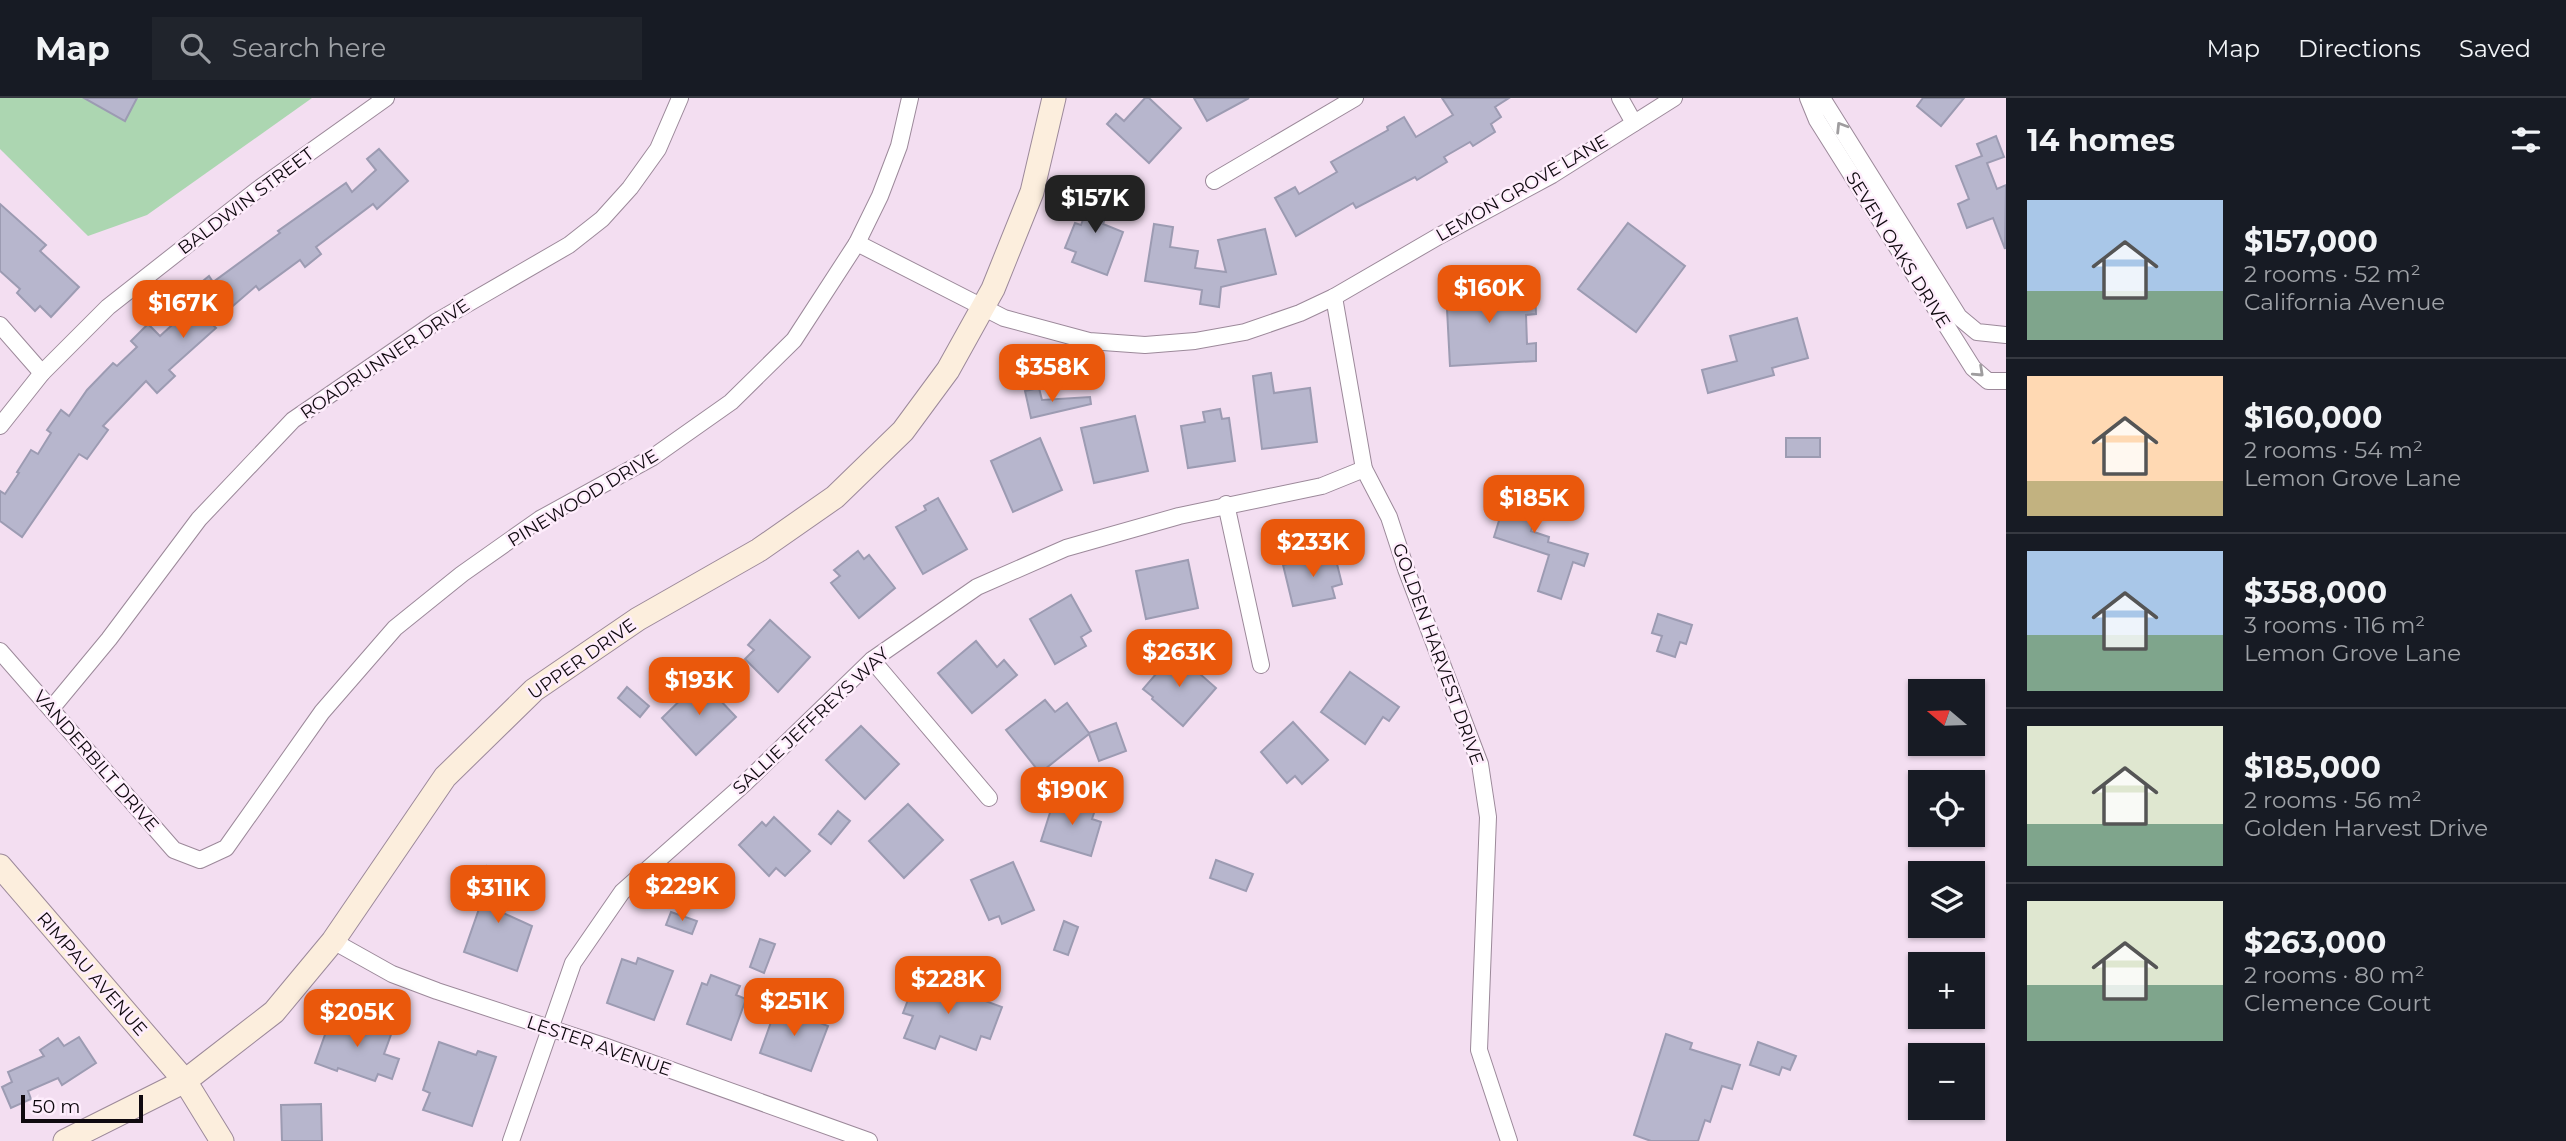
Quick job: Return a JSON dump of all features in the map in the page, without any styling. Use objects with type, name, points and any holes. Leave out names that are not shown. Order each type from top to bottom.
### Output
[{"type":"main road","name":"UPPER DRIVE","points":[[65,1141],[184,1081],[274,1012],[334,941],[445,778],[534,690],[638,620],[759,550],[835,497],[903,431],[948,370],[984,309],[1032,192],[1055,98]]},
{"type":"main road","name":"RIMPAU AVENUE","points":[[0,866],[184,1081],[222,1141]]},
{"type":"street","name":"BALDWIN STREET","points":[[0,426],[42,373],[108,307],[257,190],[386,98]]},
{"type":"street","name":"ROADRUNNER DRIVE","points":[[51,709],[109,639],[199,519],[293,420],[436,322],[569,245],[602,219],[630,188],[658,149],[680,98]]},
{"type":"street","name":"PINEWOOD DRIVE","points":[[200,860],[226,848],[322,712],[395,628],[462,574],[540,519],[653,457],[731,402],[794,340],[857,243],[880,196],[899,146],[910,98]]},
{"type":"street","points":[[1214,181],[1355,98]]},
{"type":"street","points":[[1620,98],[1634,123]]},
{"type":"street","name":"LEMON GROVE LANE","points":[[857,243],[1006,319],[1089,341],[1146,345],[1195,341],[1245,332],[1300,313],[1334,297],[1552,175],[1674,98]]},
{"type":"street","name":"SEVEN OAKS DRIVE","points":[[1808,98],[1817,120],[1973,368],[1988,381],[2006,381]]},
{"type":"street","name":"SEVEN OAKS DRIVE","points":[[1822,98],[1959,317],[1977,332],[2006,335]]},
{"type":"street","name":"GOLDEN HARVEST DRIVE","points":[[1334,297],[1364,468],[1389,517],[1480,764],[1488,817],[1479,1050],[1509,1141]]},
{"type":"street","points":[[0,325],[42,373]]},
{"type":"street","name":"SALLIE JEFFREYS WAY","points":[[511,1141],[573,963],[622,892],[744,784],[872,660],[977,587],[1053,554],[1226,504],[1322,486],[1364,468]]},
{"type":"street","points":[[1226,504],[1261,664]]},
{"type":"street","name":"VANDERBILT DRIVE","points":[[0,651],[174,850],[200,860]]},
{"type":"street","points":[[872,660],[989,798]]},
{"type":"street","name":"LESTER AVENUE","points":[[334,941],[392,974],[437,991],[550,1028],[869,1141]]},
{"type":"green space","points":[[0,98],[312,98],[147,215],[88,236],[0,149]]},
{"type":"building","points":[[84,98],[137,98],[125,121]]},
{"type":"building","points":[[1145,98],[1149,98],[1181,128],[1149,163],[1107,124],[1116,114],[1124,121]]},
{"type":"building","points":[[1194,98],[1249,98],[1207,121]]},
{"type":"building","points":[[1442,98],[1509,98],[1495,107],[1501,117],[1491,124],[1495,132],[1473,146],[1470,142],[1444,157],[1447,162],[1417,180],[1415,177],[1356,208],[1353,203],[1296,236],[1275,198],[1295,187],[1299,194],[1337,172],[1331,162],[1388,130],[1387,127],[1404,117],[1416,137],[1453,115]]},
{"type":"building","points":[[1923,98],[1964,98],[1941,126],[1917,106]]},
{"type":"building","points":[[1996,136],[2004,157],[1987,163],[1997,189],[2006,185],[2005,249],[1993,218],[1967,228],[1958,204],[1969,199],[1956,166],[1982,156],[1977,144]]},
{"type":"building","points":[[379,149],[408,181],[377,209],[373,204],[316,247],[321,254],[305,267],[300,260],[259,290],[256,286],[212,324],[216,328],[169,370],[175,376],[157,393],[146,381],[103,426],[108,430],[87,459],[79,454],[22,537],[0,521],[0,491],[5,494],[31,450],[38,454],[51,433],[47,430],[61,410],[69,416],[87,390],[113,363],[117,366],[137,347],[131,341],[148,324],[160,336],[182,316],[171,303],[185,292],[187,294],[209,276],[213,282],[346,183],[352,192],[376,170],[367,159]]},
{"type":"building","points":[[1096,185],[1115,192],[1103,224],[1123,232],[1107,275],[1072,262],[1076,252],[1065,248],[1075,223],[1081,225]]},
{"type":"building","points":[[0,204],[46,245],[40,251],[79,287],[51,317],[40,306],[35,311],[17,293],[20,289],[0,271]]},
{"type":"building","points":[[1628,223],[1685,266],[1636,332],[1578,289]]},
{"type":"building","points":[[1154,224],[1173,227],[1170,247],[1198,251],[1195,268],[1226,272],[1218,240],[1265,229],[1276,274],[1221,287],[1219,307],[1200,304],[1202,290],[1145,281]]},
{"type":"building","points":[[1482,280],[1482,292],[1535,289],[1536,314],[1526,315],[1527,344],[1536,343],[1536,361],[1450,366],[1446,290],[1461,289],[1461,281]]},
{"type":"building","points":[[1797,318],[1808,358],[1772,368],[1774,375],[1708,393],[1702,370],[1737,361],[1730,336]]},
{"type":"building","points":[[1271,373],[1274,393],[1310,388],[1317,442],[1262,449],[1253,376]]},
{"type":"building","points":[[1039,388],[1042,400],[1090,397],[1091,404],[1031,418],[1025,391]]},
{"type":"building","points":[[1220,409],[1222,419],[1229,418],[1235,461],[1188,468],[1181,426],[1205,422],[1203,412]]},
{"type":"building","points":[[1135,416],[1148,471],[1094,483],[1081,428]]},
{"type":"building","points":[[1040,438],[1062,490],[1013,512],[991,461]]},
{"type":"building","points":[[1786,438],[1820,438],[1820,457],[1786,457]]},
{"type":"building","points":[[1502,482],[1555,499],[1551,511],[1539,507],[1531,531],[1549,537],[1548,542],[1588,554],[1584,566],[1573,562],[1561,599],[1538,591],[1549,555],[1494,537],[1501,514],[1493,512]]},
{"type":"building","points":[[938,498],[967,549],[923,574],[896,527],[926,510],[924,506]]},
{"type":"building","points":[[858,551],[864,559],[869,555],[895,588],[859,618],[831,583],[840,576],[834,570]]},
{"type":"building","points":[[1334,552],[1342,584],[1332,587],[1335,598],[1293,606],[1283,565]]},
{"type":"building","points":[[1188,560],[1198,608],[1146,619],[1136,571]]},
{"type":"building","points":[[1071,595],[1091,631],[1081,637],[1086,646],[1055,664],[1030,619]]},
{"type":"building","points":[[1658,614],[1692,625],[1686,644],[1680,642],[1675,657],[1657,651],[1662,636],[1652,633]]},
{"type":"building","points":[[770,620],[810,657],[778,692],[745,659],[754,650],[748,645]]},
{"type":"building","points":[[976,641],[997,667],[1004,660],[1017,675],[972,713],[938,673]]},
{"type":"building","points":[[1175,652],[1216,688],[1183,726],[1143,689]]},
{"type":"building","points":[[1350,672],[1399,707],[1389,721],[1383,717],[1365,744],[1321,712]]},
{"type":"building","points":[[701,680],[736,717],[696,755],[662,718]]},
{"type":"building","points":[[627,687],[649,706],[640,717],[618,698]]},
{"type":"building","points":[[1045,700],[1055,712],[1067,703],[1089,733],[1116,723],[1126,751],[1099,761],[1089,734],[1040,773],[1006,730]]},
{"type":"building","points":[[1293,722],[1328,760],[1302,784],[1295,776],[1287,783],[1261,752]]},
{"type":"building","points":[[861,726],[899,764],[865,799],[826,760]]},
{"type":"building","points":[[1055,797],[1095,810],[1092,819],[1101,822],[1091,856],[1041,841]]},
{"type":"building","points":[[908,804],[943,840],[904,878],[869,841]]},
{"type":"building","points":[[838,811],[850,821],[831,844],[819,834]]},
{"type":"building","points":[[774,817],[810,851],[785,876],[776,868],[769,876],[739,845],[762,822],[766,826]]},
{"type":"building","points":[[1216,860],[1253,874],[1246,891],[1210,878]]},
{"type":"building","points":[[1013,862],[1034,910],[1002,924],[999,916],[989,920],[971,880]]},
{"type":"building","points":[[487,866],[514,876],[501,912],[532,926],[517,971],[464,952],[488,883],[481,880]]},
{"type":"building","points":[[671,912],[697,921],[692,934],[666,925]]},
{"type":"building","points":[[1064,921],[1078,927],[1068,955],[1054,950]]},
{"type":"building","points":[[760,939],[775,944],[764,973],[750,967]]},
{"type":"building","points":[[638,958],[673,971],[654,1020],[607,1003],[622,959],[636,964]]},
{"type":"building","points":[[711,975],[740,986],[736,995],[746,999],[731,1040],[687,1024],[702,983],[707,985]]},
{"type":"building","points":[[917,976],[1002,1007],[990,1039],[981,1036],[976,1050],[940,1036],[935,1049],[904,1038],[913,1016],[903,1013]]},
{"type":"building","points":[[776,1008],[788,1012],[790,1008],[811,1015],[810,1019],[828,1026],[811,1071],[760,1053]]},
{"type":"building","points":[[332,1015],[370,1029],[373,1022],[393,1029],[384,1054],[399,1059],[392,1079],[378,1074],[375,1081],[315,1063]]},
{"type":"building","points":[[1666,1034],[1692,1043],[1690,1049],[1740,1065],[1732,1089],[1722,1086],[1710,1122],[1705,1120],[1698,1141],[1651,1141],[1634,1135]]},
{"type":"building","points":[[79,1037],[96,1063],[62,1085],[58,1078],[28,1091],[31,1099],[11,1108],[2,1087],[12,1082],[8,1072],[44,1056],[40,1050],[58,1038],[64,1046]]},
{"type":"building","points":[[439,1042],[476,1055],[478,1051],[496,1057],[472,1126],[423,1110],[430,1093],[423,1090]]},
{"type":"building","points":[[1758,1042],[1796,1056],[1790,1070],[1782,1067],[1779,1075],[1750,1065]]},
{"type":"building","points":[[321,1104],[322,1141],[282,1141],[281,1105]]}]
